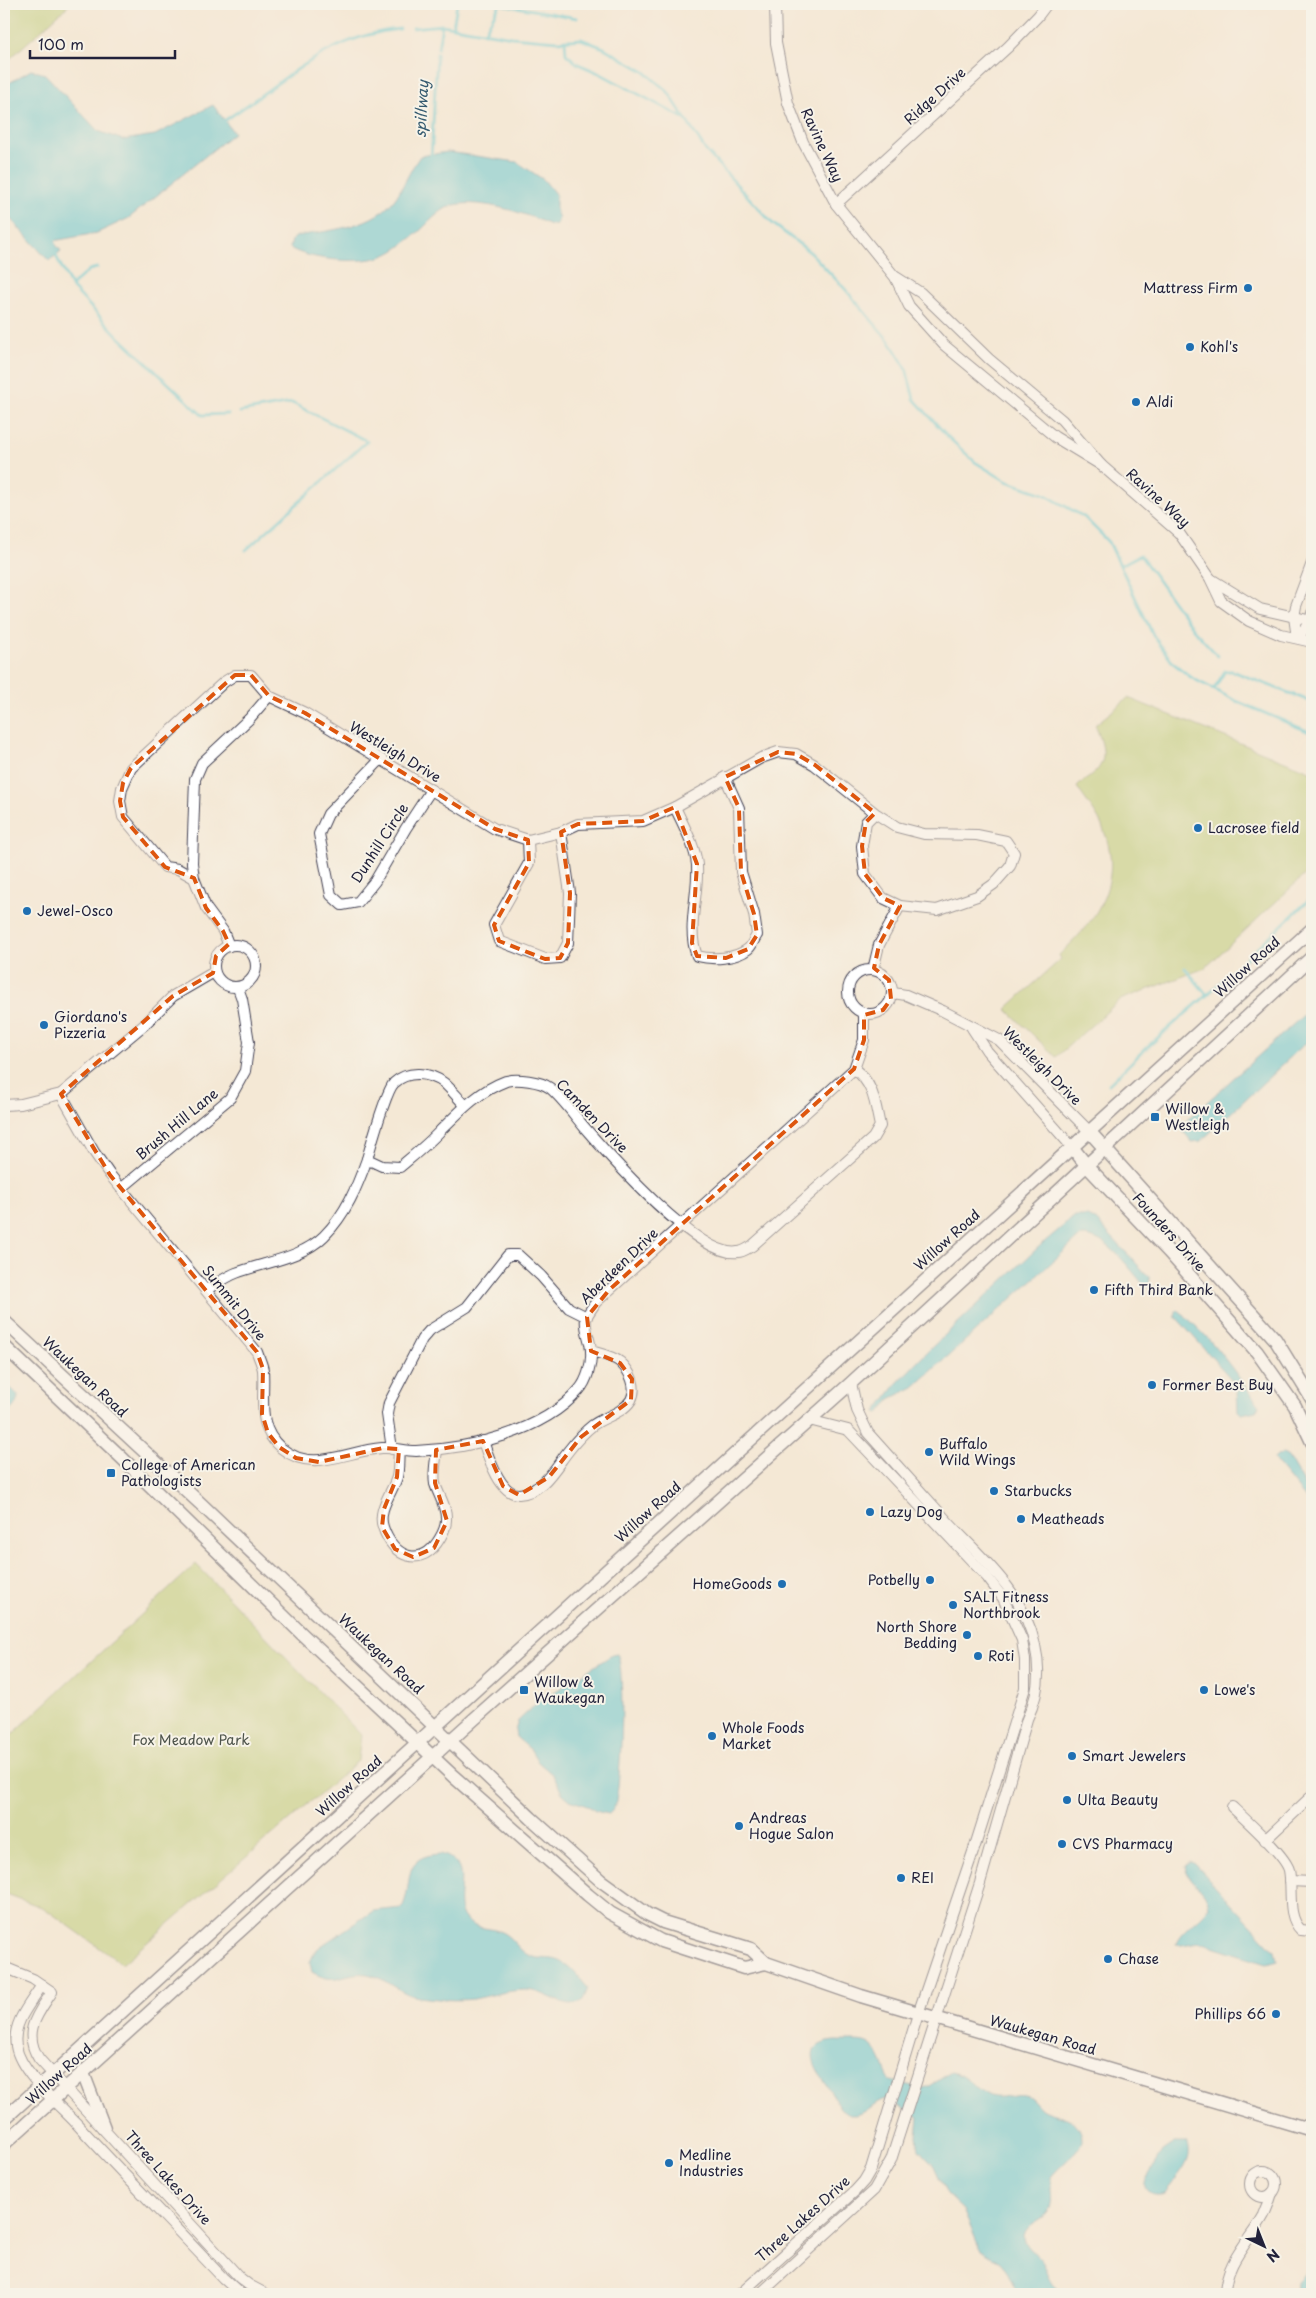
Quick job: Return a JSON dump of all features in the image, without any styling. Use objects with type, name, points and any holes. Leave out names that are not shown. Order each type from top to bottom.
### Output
[{"type":"main road","name":"Willow Road","points":[[4,2119],[1312,929]]},
{"type":"main road","name":"Willow Road","points":[[4,2144],[451,1740],[851,1383],[1312,957]]},
{"type":"main road","name":"Founders Drive","points":[[1089,1131],[1275,1339],[1312,1399]]},
{"type":"main road","name":"Founders Drive","points":[[1072,1146],[1087,1166],[1156,1238],[1257,1352],[1295,1406],[1312,1442]]},
{"type":"main road","name":"Waukegan Road","points":[[4,1321],[584,1866],[647,1914],[663,1922],[751,1949],[766,1963],[936,2020],[1312,2130]]},
{"type":"main road","name":"Waukegan Road","points":[[4,1346],[302,1634],[433,1757],[588,1896],[610,1913],[661,1941],[744,1968],[766,1963]]},
{"type":"main road","points":[[83,2072],[104,2128]]},
{"type":"street","name":"Ravine Way","points":[[774,4],[776,44],[788,103],[803,142],[836,204],[895,277],[909,306],[944,345],[1055,436],[1101,465]]},
{"type":"street","name":"Ridge Drive","points":[[836,204],[1008,47],[1047,4]]},
{"type":"street","name":"Ravine Way","points":[[895,277],[921,293],[989,359],[1062,420],[1101,465],[1179,533],[1210,578],[1221,601],[1248,621],[1282,635],[1312,642]]},
{"type":"street","points":[[1297,638],[1294,618],[1296,606],[1312,563]]},
{"type":"street","name":"Ravine Way","points":[[1210,578],[1260,609],[1294,618],[1312,618]]},
{"type":"street","points":[[1297,638],[1312,618]]},
{"type":"street","name":"Westleigh Drive","points":[[194,878],[178,869],[164,867],[123,817],[120,801],[123,783],[131,768],[224,682],[235,675],[251,675],[269,696],[305,713],[495,829],[528,840]]},
{"type":"street","points":[[229,946],[223,931],[206,908],[194,878],[192,863],[195,779],[202,763],[249,720],[269,696]]},
{"type":"street","points":[[561,832],[570,893],[568,943],[560,958],[545,959],[499,941],[494,925],[529,863],[528,840],[561,832],[578,824],[643,820],[675,807],[725,777],[761,758],[778,752],[796,754],[815,765],[875,813],[896,827],[924,834],[978,835],[1006,841],[1014,853],[1010,866],[994,884],[977,896],[937,910],[900,906],[883,898],[865,874],[862,846],[866,822],[875,813]]},
{"type":"street","name":"Dunhill Circle","points":[[380,760],[328,814],[319,834],[331,895],[342,905],[358,902],[375,880],[431,790]]},
{"type":"street","points":[[675,807],[688,834],[696,864],[692,943],[697,956],[706,959],[726,958],[748,948],[757,935],[754,914],[741,872],[739,808],[725,777]]},
{"type":"street","points":[[873,970],[879,944],[900,906]]},
{"type":"street","points":[[229,946],[245,948],[255,960],[254,975],[248,984],[238,988],[226,986],[217,978],[214,972],[216,956],[229,946]]},
{"type":"street","points":[[873,970],[885,975],[889,980],[892,993],[891,999],[883,1010],[877,1013],[864,1013],[852,1005],[848,991],[854,978],[859,973],[873,970]]},
{"type":"street","points":[[4,1105],[21,1104],[61,1094],[144,1024],[173,996],[214,972]]},
{"type":"street","name":"Brush Hill Lane","points":[[122,1188],[230,1098],[245,1071],[249,1042],[242,999],[238,988]]},
{"type":"street","name":"Westleigh Drive","points":[[892,993],[906,996],[943,1011],[972,1028],[982,1029],[999,1040],[1089,1131]]},
{"type":"street","name":"Aberdeen Drive","points":[[396,1449],[387,1414],[389,1404],[422,1339],[430,1330],[467,1307],[508,1255],[518,1255],[541,1276],[569,1308],[587,1317],[596,1302],[854,1069],[864,1040],[864,1013]]},
{"type":"street","name":"Westleigh Drive","points":[[972,1028],[987,1051],[1072,1146]]},
{"type":"street","points":[[681,1226],[702,1242],[727,1252],[739,1252],[752,1246],[873,1138],[880,1126],[872,1093],[865,1077],[854,1069]]},
{"type":"street","points":[[206,1290],[234,1274],[300,1252],[323,1237],[340,1217],[354,1194],[393,1084],[406,1076],[421,1073],[443,1082],[465,1105]]},
{"type":"street","name":"Camden Drive","points":[[368,1159],[382,1166],[400,1167],[465,1105],[490,1089],[508,1081],[527,1080],[549,1087],[594,1138],[681,1226]]},
{"type":"street","name":"Summit Drive","points":[[61,1094],[94,1152],[257,1352],[263,1369],[262,1414],[268,1433],[279,1447],[296,1458],[319,1462],[375,1449],[437,1450],[483,1441],[518,1430],[553,1414],[581,1388],[588,1372],[592,1351],[586,1329],[587,1317]]},
{"type":"street","points":[[483,1441],[497,1476],[510,1492],[519,1495],[530,1491],[549,1478],[581,1436],[631,1400],[634,1389],[632,1379],[620,1362],[592,1351]]},
{"type":"street","name":"Three Lakes Drive","points":[[760,2294],[879,2184],[891,2160],[980,1883],[1027,1719],[1035,1703],[1038,1662],[1030,1623],[1016,1597],[996,1572],[868,1433],[857,1410],[851,1383]]},
{"type":"street","name":"Three Lakes Drive","points":[[740,2294],[864,2181],[871,2169],[918,2014],[975,1846],[1025,1688],[1023,1646],[1013,1617],[1003,1598],[987,1577],[848,1430],[809,1420]]},
{"type":"street","points":[[396,1449],[397,1477],[384,1509],[382,1527],[396,1549],[406,1557],[422,1556],[434,1548],[443,1533],[446,1521],[445,1506],[435,1483],[437,1450]]},
{"type":"street","points":[[1265,1840],[1312,1796]]},
{"type":"street","points":[[1232,1807],[1265,1840],[1288,1868],[1293,1920],[1301,1930],[1312,1931]]},
{"type":"street","points":[[1290,1881],[1312,1882]]},
{"type":"street","points":[[4,1967],[42,1985]]},
{"type":"street","name":"Three Lakes Drive","points":[[241,2294],[222,2278],[41,2085],[21,2061],[15,2039],[16,2029],[42,1985],[52,1992],[36,2018],[31,2035],[34,2051],[240,2278],[266,2294]]},
{"type":"street","points":[[1226,2294],[1225,2285],[1230,2267],[1264,2214],[1272,2193]]},
{"type":"highlighted area","points":[[235,675],[251,675],[269,696],[305,713],[495,829],[528,840],[529,863],[494,925],[499,941],[545,959],[560,958],[568,943],[570,893],[561,832],[578,824],[643,821],[675,807],[697,864],[692,943],[697,956],[726,958],[748,949],[757,935],[754,914],[741,872],[739,808],[725,777],[778,752],[796,754],[815,765],[875,813],[866,822],[862,846],[865,874],[883,898],[900,906],[879,945],[874,968],[889,980],[891,999],[883,1010],[864,1015],[864,1040],[854,1069],[609,1290],[587,1317],[591,1351],[620,1363],[632,1379],[631,1400],[581,1437],[549,1477],[519,1495],[503,1486],[483,1441],[436,1450],[435,1483],[447,1521],[434,1548],[413,1557],[395,1549],[382,1527],[384,1509],[397,1477],[399,1449],[383,1448],[319,1462],[296,1458],[279,1447],[268,1433],[262,1414],[263,1369],[257,1352],[110,1175],[61,1094],[173,996],[213,973],[216,956],[229,944],[223,931],[206,908],[194,878],[165,867],[123,817],[120,801],[123,783],[131,768]]},
{"type":"green space","points":[[4,4],[70,4],[4,64]]},
{"type":"green space","points":[[1128,698],[1312,772],[1312,868],[1205,968],[1120,1000],[1056,1057],[1006,1009],[1061,959],[1059,955],[1087,926],[1104,896],[1109,880],[1111,863],[1108,845],[1100,821],[1077,787],[1098,769],[1103,757],[1102,744],[1095,725]]},
{"type":"green space","name":"Fox Meadow Park","points":[[196,1564],[361,1735],[358,1761],[122,1964],[44,1908],[4,1893],[4,1742]]},
{"type":"water","points":[[31,70],[45,74],[98,131],[123,140],[155,135],[213,105],[234,133],[129,218],[97,233],[53,241],[61,251],[49,261],[4,212],[4,86]]},
{"type":"water","points":[[448,152],[517,162],[544,180],[556,195],[556,211],[559,218],[557,224],[550,225],[503,208],[465,204],[454,205],[443,210],[403,244],[380,257],[359,260],[334,260],[298,252],[290,248],[292,240],[297,236],[338,229],[366,221],[378,214],[397,196],[420,156]]},
{"type":"water","points":[[1307,1012],[1312,1013],[1312,1037],[1201,1141],[1192,1142],[1183,1131],[1183,1127],[1188,1119]]},
{"type":"water","points":[[1075,1216],[1087,1216],[1096,1220],[1149,1277],[1150,1287],[1145,1286],[1109,1247],[1091,1237],[1081,1236],[914,1387],[890,1399],[878,1415],[876,1412],[898,1382],[929,1350],[1043,1243]]},
{"type":"water","points":[[1177,1310],[1200,1330],[1220,1353],[1259,1405],[1256,1411],[1242,1414],[1238,1411],[1237,1389],[1233,1381],[1175,1316]]},
{"type":"water","points":[[4,1385],[18,1395],[18,1399],[12,1409],[4,1415]]},
{"type":"water","points":[[1283,1454],[1288,1457],[1312,1498],[1312,1506],[1276,1462],[1274,1458],[1277,1455]]},
{"type":"water","points":[[617,1654],[620,1664],[622,1704],[619,1779],[614,1808],[609,1814],[595,1811],[590,1807],[570,1800],[562,1793],[553,1775],[538,1762],[531,1750],[516,1737],[515,1731],[518,1721],[537,1703],[612,1655]]},
{"type":"water","points":[[441,1854],[453,1860],[459,1867],[461,1877],[460,1907],[463,1916],[475,1926],[505,1934],[522,1951],[530,1956],[564,1963],[588,1988],[583,2001],[569,2004],[541,1993],[526,1990],[467,2000],[425,1998],[412,1996],[381,1979],[367,1974],[328,1978],[312,1972],[310,1962],[315,1951],[321,1946],[373,1911],[402,1908],[414,1865],[419,1859]]},
{"type":"water","points":[[1191,1862],[1195,1864],[1275,1950],[1277,1960],[1266,1963],[1201,1942],[1176,1945],[1185,1931],[1209,1907],[1205,1895],[1187,1872],[1185,1866]]},
{"type":"water","points":[[860,2041],[870,2045],[879,2055],[891,2081],[922,2088],[930,2086],[951,2072],[962,2076],[990,2096],[1027,2096],[1033,2099],[1045,2111],[1068,2119],[1077,2126],[1082,2139],[1081,2143],[1051,2177],[1052,2200],[1050,2208],[1046,2215],[1028,2228],[1024,2238],[1043,2263],[1053,2283],[1064,2294],[1018,2294],[1006,2269],[1000,2262],[980,2249],[963,2210],[947,2195],[934,2166],[919,2150],[917,2136],[919,2117],[886,2099],[877,2102],[857,2115],[848,2114],[841,2109],[813,2058],[817,2047],[824,2043]]},
{"type":"water","points":[[1174,2143],[1187,2143],[1189,2156],[1187,2163],[1165,2193],[1153,2194],[1145,2188],[1146,2179],[1162,2151]]},
{"type":"water","points":[[1312,2268],[1312,2294],[1296,2294],[1297,2282]]},
{"type":"waterway","points":[[453,27],[457,4]]},
{"type":"waterway","points":[[484,33],[500,4],[577,18]]},
{"type":"waterway","points":[[413,28],[442,25],[512,37],[558,41],[581,39],[604,48],[645,72],[668,92],[706,151],[772,223],[811,253],[845,289],[890,342],[906,368],[914,399],[948,437],[975,462],[1006,481],[1044,494],[1084,517],[1109,542],[1153,635],[1173,663],[1192,678],[1236,701],[1312,733]]},
{"type":"waterway","points":[[438,48],[442,25]]},
{"type":"waterway","points":[[222,122],[327,51],[374,33],[400,29]]},
{"type":"waterway","points":[[565,40],[566,54],[578,64],[599,73],[685,119]]},
{"type":"waterway","name":"spillway","points":[[431,159],[437,54]]},
{"type":"waterway","points":[[53,238],[57,258],[71,286],[118,336],[202,415],[228,414]]},
{"type":"waterway","name":"spillway","points":[[71,286],[89,270],[97,268]]},
{"type":"waterway","points":[[240,412],[292,403],[367,441],[246,550]]},
{"type":"waterway","points":[[1121,565],[1140,555],[1193,629],[1218,656]]},
{"type":"waterway","points":[[1214,689],[1225,671],[1232,671],[1312,702]]},
{"type":"waterway","points":[[1185,968],[1207,995],[1312,897]]},
{"type":"waterway","points":[[1109,1084],[1145,1049],[1207,995]]},
{"type":"place","name":"Mattress Firm","points":[[1248,288]]},
{"type":"place","name":"Kohl's","points":[[1190,347]]},
{"type":"place","name":"Aldi","points":[[1136,402]]},
{"type":"place","name":"Lacrosee field","points":[[1198,828]]},
{"type":"place","name":"Jewel-Osco","points":[[27,911]]},
{"type":"place","name":"Giordano's Pizzeria","points":[[44,1025]]},
{"type":"place","name":"Willow & Westleigh","points":[[1155,1117]]},
{"type":"place","name":"Fifth Third Bank","points":[[1094,1290]]},
{"type":"place","name":"Former Best Buy","points":[[1152,1385]]},
{"type":"place","name":"Buffalo Wild Wings","points":[[929,1452]]},
{"type":"place","name":"College of American Pathologists","points":[[111,1473]]},
{"type":"place","name":"Starbucks","points":[[994,1491]]},
{"type":"place","name":"Lazy Dog","points":[[870,1512]]},
{"type":"place","name":"Meatheads","points":[[1021,1519]]},
{"type":"place","name":"Potbelly","points":[[930,1580]]},
{"type":"place","name":"HomeGoods","points":[[782,1584]]},
{"type":"place","name":"SALT Fitness Northbrook","points":[[953,1605]]},
{"type":"place","name":"North Shore Bedding","points":[[967,1635]]},
{"type":"place","name":"Roti","points":[[978,1656]]},
{"type":"place","name":"Willow & Waukegan","points":[[524,1690]]},
{"type":"place","name":"Lowe's","points":[[1204,1690]]},
{"type":"place","name":"Whole Foods Market","points":[[712,1736]]},
{"type":"place","name":"Smart Jewelers","points":[[1072,1756]]},
{"type":"place","name":"Ulta Beauty","points":[[1067,1800]]},
{"type":"place","name":"Andreas Hogue Salon","points":[[739,1826]]},
{"type":"place","name":"CVS Pharmacy","points":[[1062,1844]]},
{"type":"place","name":"REI","points":[[901,1878]]},
{"type":"place","name":"Chase","points":[[1108,1959]]},
{"type":"place","name":"Phillips 66","points":[[1276,2014]]},
{"type":"place","name":"Medline Industries","points":[[669,2163]]}]
